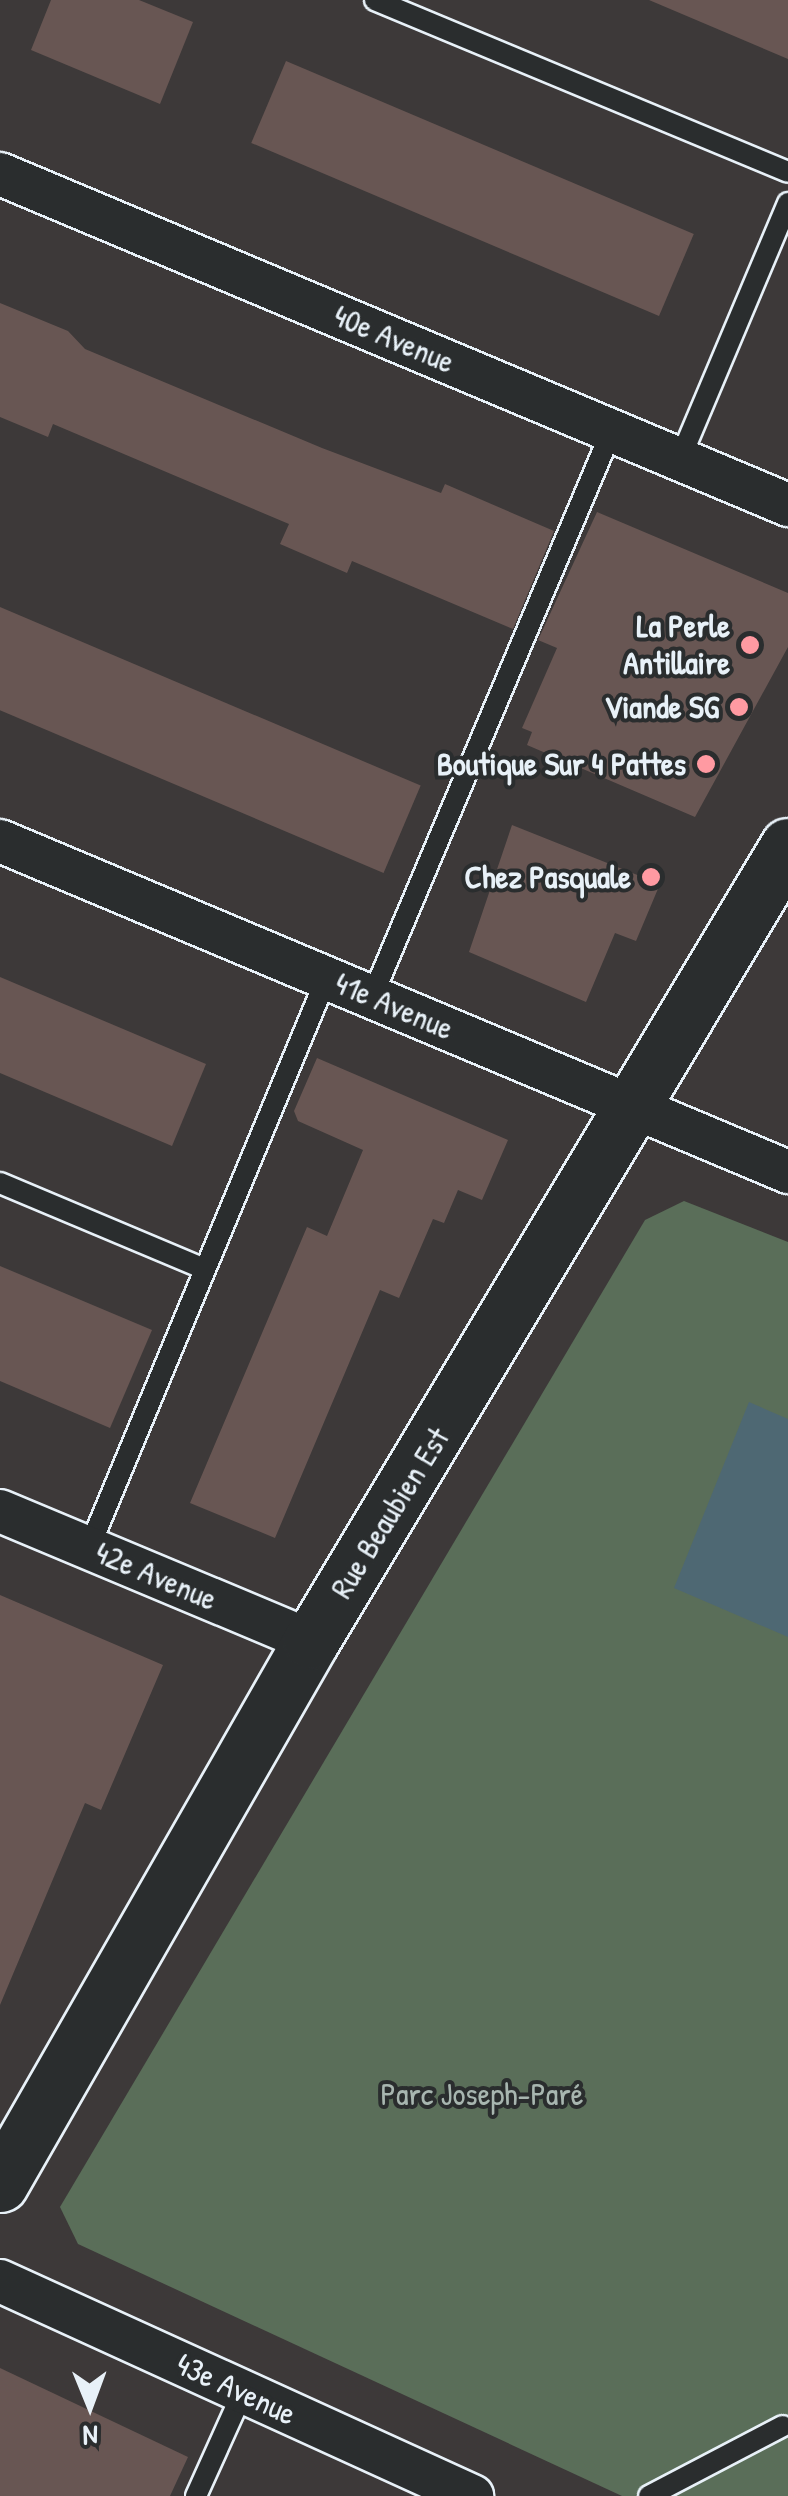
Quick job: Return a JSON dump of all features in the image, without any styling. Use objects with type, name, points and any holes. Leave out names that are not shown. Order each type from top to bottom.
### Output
[{"type":"street","name":"40e Avenue","points":[[0,174],[788,506]]},
{"type":"street","name":"41e Avenue","points":[[0,841],[788,1172]]},
{"type":"street","name":"Rue Beaubien Est","points":[[0,2184],[311,1641],[638,1108],[788,846]]},
{"type":"street","name":"42e Avenue","points":[[0,1511],[311,1641]]},
{"type":"street","name":"43e Avenue","points":[[0,2281],[472,2496]]},
{"type":"lane","points":[[374,0],[788,172]]},
{"type":"lane","points":[[680,459],[788,203]]},
{"type":"lane","points":[[372,997],[612,430]]},
{"type":"lane","points":[[89,1548],[327,978]]},
{"type":"lane","points":[[0,1182],[205,1269]]},
{"type":"lane","points":[[196,2496],[244,2392]]},
{"type":"lane","points":[[649,2496],[786,2423]]},
{"type":"green space","name":"Parc Joseph-Paré","points":[[684,1201],[788,1242],[788,2496],[622,2496],[78,2244],[60,2207],[645,1220]]},
{"type":"water","points":[[749,1402],[788,1419],[788,1637],[674,1588]]},
{"type":"building","points":[[51,0],[139,0],[193,22],[160,104],[31,50]]},
{"type":"building","points":[[649,0],[788,0],[788,59]]},
{"type":"building","points":[[286,61],[694,234],[659,316],[251,143]]},
{"type":"building","points":[[0,303],[68,331],[85,349],[322,448],[441,493],[445,484],[554,531],[513,629],[352,561],[347,573],[280,544],[289,524],[53,424],[48,437],[0,417]]},
{"type":"building","points":[[597,512],[788,593],[788,647],[695,817],[527,745],[532,732],[522,728],[557,648],[538,640]]},
{"type":"building","points":[[0,607],[421,786],[384,873],[0,710]]},
{"type":"building","points":[[512,825],[660,884],[636,941],[615,933],[586,1002],[469,952]]},
{"type":"building","points":[[0,977],[206,1064],[172,1146],[0,1073]]},
{"type":"building","points":[[317,1058],[508,1140],[482,1200],[458,1190],[444,1223],[433,1219],[399,1298],[380,1290],[275,1538],[190,1503],[307,1227],[327,1236],[363,1150],[298,1121],[294,1111]]},
{"type":"building","points":[[0,1266],[152,1330],[110,1428],[0,1381]]},
{"type":"building","points":[[0,1595],[163,1665],[101,1810],[85,1803],[0,2005]]},
{"type":"building","points":[[0,2368],[188,2457],[170,2496],[0,2496]]},
{"type":"place","name":"La Perle Antillaire","points":[[750,645]]},
{"type":"place","name":"Viande SG","points":[[739,707]]},
{"type":"place","name":"Boutique Sur 4 Pattes","points":[[706,764]]},
{"type":"place","name":"Chez Pasquale","points":[[651,877]]}]
